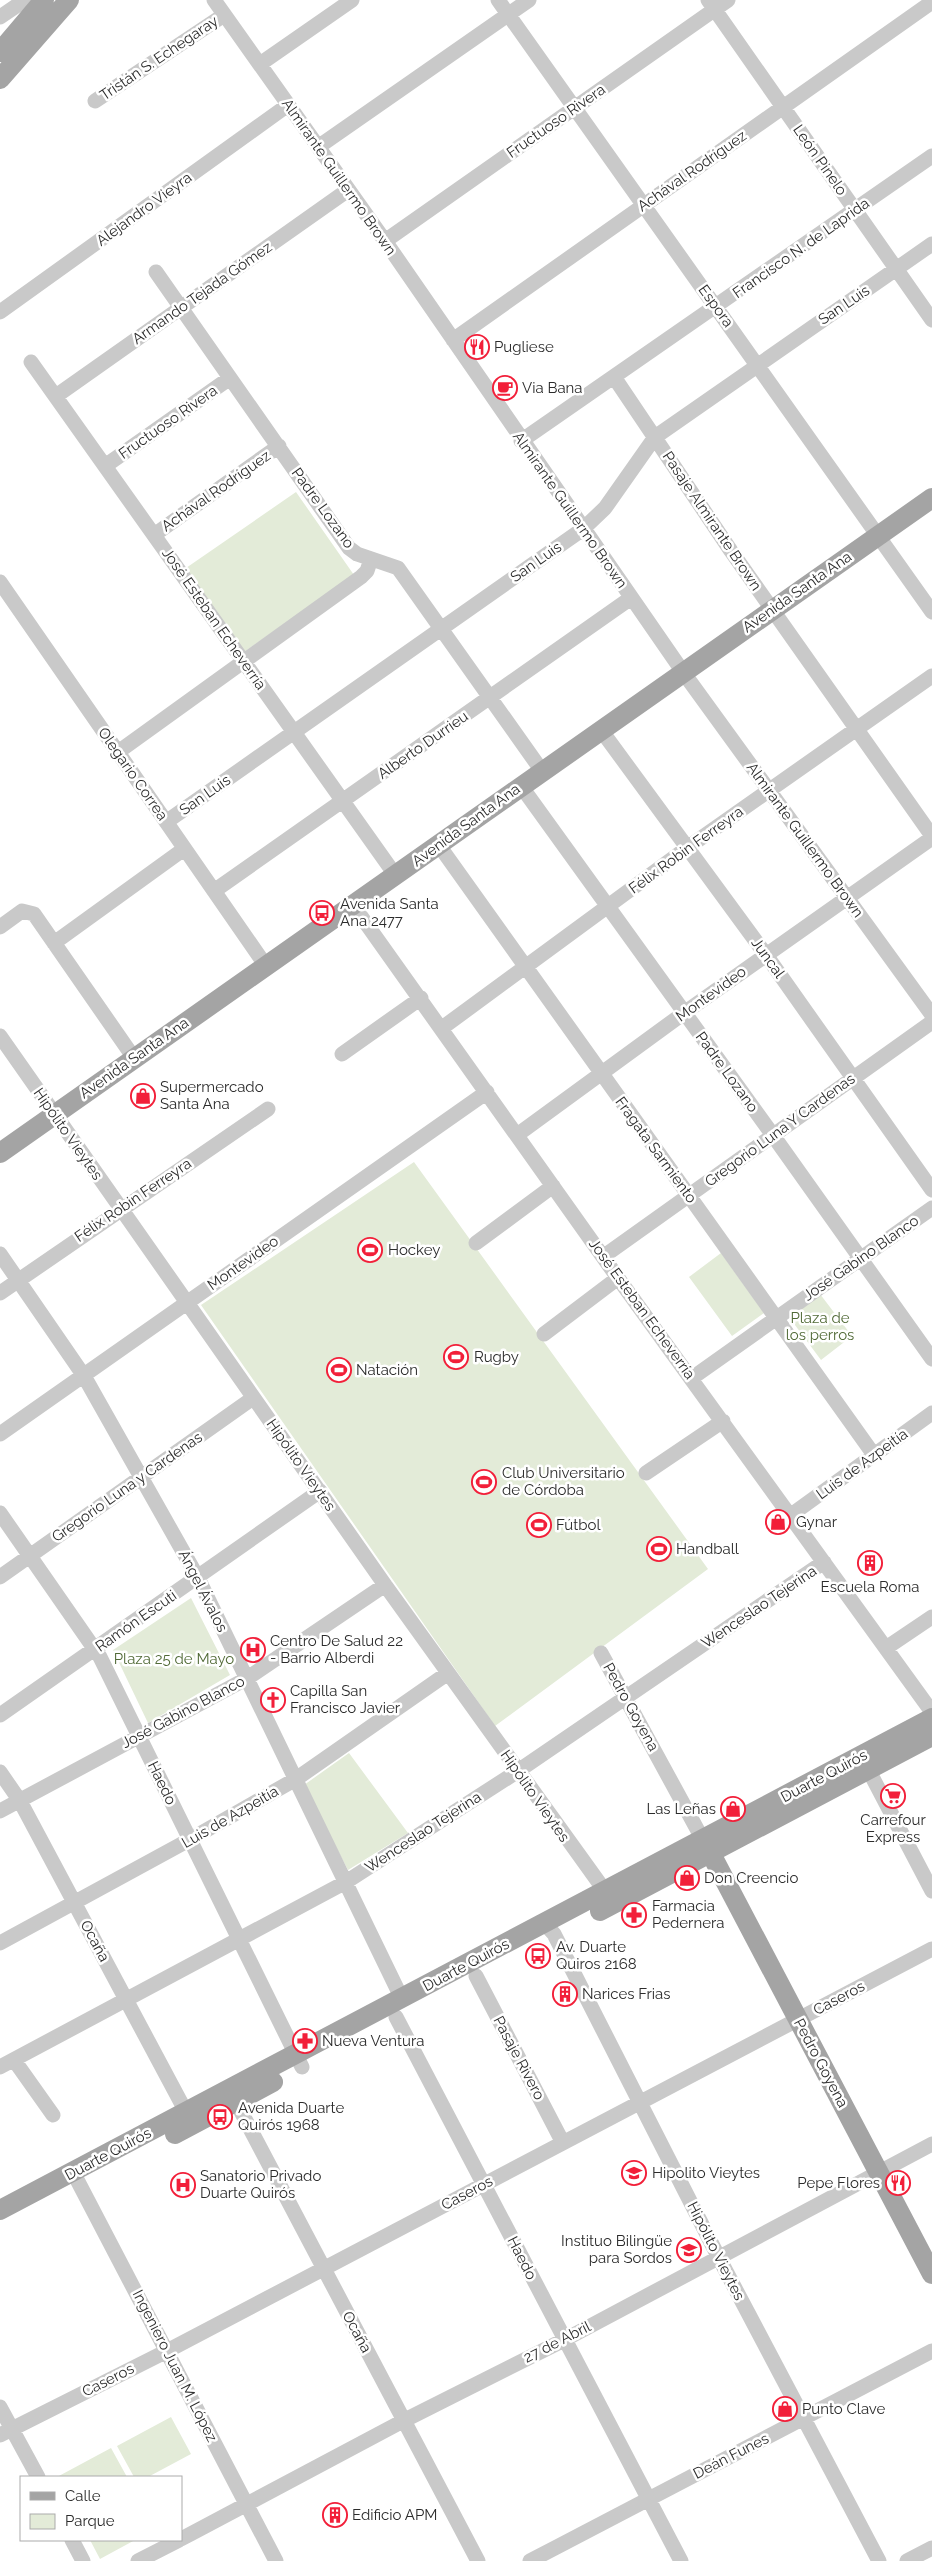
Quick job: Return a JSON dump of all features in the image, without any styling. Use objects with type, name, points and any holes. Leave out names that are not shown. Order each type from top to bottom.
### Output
[{"type":"main road","points":[[0,52],[44,0]]},
{"type":"main road","points":[[0,79],[69,0]]},
{"type":"main road","name":"Avenida Santa Ana","points":[[0,1153],[932,498]]},
{"type":"main road","name":"Duarte Quirós","points":[[0,2224],[186,2112],[299,2061],[609,1898],[707,1846],[932,1718]]},
{"type":"main road","name":"Duarte Quirós","points":[[707,1846],[868,1770],[932,1736]]},
{"type":"main road","name":"Pedro Goyena","points":[[707,1846],[932,2274]]},
{"type":"main road","name":"Duarte Quirós","points":[[399,2008],[476,1976],[550,1929]]},
{"type":"main road","name":"Duarte Quirós","points":[[0,2210],[76,2177],[236,2102],[299,2061]]},
{"type":"street","points":[[0,17],[25,0]]},
{"type":"street","name":"Almirante Guillermo Brown","points":[[214,0],[385,241],[521,441],[683,672],[932,1015]]},
{"type":"street","points":[[260,64],[352,0]]},
{"type":"street","name":"Espora","points":[[498,0],[932,612]]},
{"type":"street","points":[[318,147],[530,0]]},
{"type":"street","name":"Fructuoso Rivera","points":[[385,241],[574,108],[712,5],[728,0]]},
{"type":"street","name":"Achával Rodríguez","points":[[452,340],[932,2]]},
{"type":"street","name":"León Pinelo","points":[[712,5],[932,320]]},
{"type":"street","name":"Tristán S. Echegaray","points":[[95,101],[224,14]]},
{"type":"street","name":"Alejandro Vieyra","points":[[0,312],[288,105]]},
{"type":"street","name":"Francisco N. de Laprida","points":[[521,441],[932,156]]},
{"type":"street","name":"Armando Tejada Gómez","points":[[56,396],[348,190]]},
{"type":"street","name":"San Luis","points":[[166,822],[584,529],[605,508],[655,437],[757,364],[932,244]]},
{"type":"street","name":"Padre Lozano","points":[[156,272],[349,548],[357,554],[398,568],[542,771]]},
{"type":"street","name":"José Esteban Echeverría","points":[[31,362],[396,876]]},
{"type":"street","name":"Pasaje Almirante Brown","points":[[614,377],[772,609],[932,837]]},
{"type":"street","name":"Fructuoso Rivera","points":[[105,466],[230,378]]},
{"type":"street","name":"Achával Rodríguez","points":[[154,535],[279,446]]},
{"type":"street","points":[[118,752],[361,577],[367,571],[371,559]]},
{"type":"street","name":"Olegario Correa","points":[[0,582],[266,966]]},
{"type":"street","name":"Alberto Durrieu","points":[[214,891],[632,598]]},
{"type":"street","name":"Félix Robin Ferreyra","points":[[442,1028],[606,906],[932,676]]},
{"type":"street","name":"Juncal","points":[[600,730],[766,955],[932,1190]]},
{"type":"street","name":"Padre Lozano","points":[[521,786],[932,1359]]},
{"type":"street","name":"Montevideo","points":[[517,1135],[684,1013],[932,837]]},
{"type":"street","name":"Fragata Sarmiento","points":[[438,844],[874,1455]]},
{"type":"street","points":[[54,943],[184,849]]},
{"type":"street","name":"José Esteban Echeverría","points":[[353,905],[421,998],[618,1278],[791,1514],[932,1712]]},
{"type":"street","points":[[0,927],[22,911],[29,911],[34,914],[134,1058]]},
{"type":"street","points":[[342,1054],[421,998]]},
{"type":"street","name":"Gregorio Luna Y Cardenas","points":[[604,1256],[772,1134],[932,1022]]},
{"type":"street","name":"Hipólito Vieytes","points":[[0,1036],[385,1585],[609,1898]]},
{"type":"street","name":"Montevideo","points":[[0,1434],[487,1092]]},
{"type":"street","name":"Félix Robin Ferreyra","points":[[0,1293],[120,1208],[268,1109]]},
{"type":"street","points":[[476,1243],[553,1186]]},
{"type":"street","name":"José Gabino Blanco","points":[[692,1378],[932,1208]]},
{"type":"street","name":"Ángel Ávalos","points":[[0,1254],[84,1376],[198,1578],[346,1882],[399,2008]]},
{"type":"street","points":[[544,1334],[618,1278]]},
{"type":"street","name":"Gregorio Luna y Cardenas","points":[[0,1577],[253,1398]]},
{"type":"street","name":"Luis de Azpeitía","points":[[791,1514],[932,1413]]},
{"type":"street","points":[[646,1473],[723,1421]]},
{"type":"street","name":"Ramón Escuti","points":[[0,1715],[320,1491]]},
{"type":"street","name":"Haedo","points":[[0,1513],[95,1649],[299,2061]]},
{"type":"street","name":"Wenceslao Tejerina","points":[[0,2067],[346,1882],[518,1771],[824,1562]]},
{"type":"street","name":"José Gabino Blanco","points":[[0,1811],[246,1679],[385,1585]]},
{"type":"street","points":[[886,1648],[932,1617]]},
{"type":"street","name":"Pedro Goyena","points":[[601,1653],[707,1846]]},
{"type":"street","name":"Luis de Azpeitía","points":[[0,1943],[189,1840],[296,1779],[448,1673]]},
{"type":"street","points":[[868,1770],[932,1891]]},
{"type":"street","name":"Ocaña","points":[[0,1772],[20,1800],[186,2112]]},
{"type":"street","name":"Hipólito Vieytes","points":[[550,1929],[641,2102],[718,2256],[879,2561]]},
{"type":"street","name":"Caseros","points":[[6,2432],[167,2350],[484,2184],[562,2141],[641,2102],[932,1949]]},
{"type":"street","name":"Pasaje Rivero","points":[[476,1976],[562,2141]]},
{"type":"street","name":"Haedo","points":[[399,2008],[484,2184],[680,2561]]},
{"type":"street","points":[[14,2060],[54,2115]]},
{"type":"street","name":"Ocaña","points":[[236,2102],[478,2561]]},
{"type":"street","name":"27 de Abril","points":[[182,2538],[403,2420],[564,2340],[718,2256],[932,2144]]},
{"type":"street","name":"Ingeniero Juan M. López","points":[[76,2177],[276,2561]]},
{"type":"street","name":"Deán Funes","points":[[530,2561],[932,2351]]},
{"type":"street","points":[[0,2407],[6,2432],[37,2476]]},
{"type":"street","points":[[73,2541],[84,2561]]},
{"type":"street","name":"27 de Abril","points":[[138,2561],[176,2541]]},
{"type":"street","points":[[907,2561],[932,2548]]},
{"type":"green space","points":[[296,492],[354,575],[244,652],[186,568]]},
{"type":"green space","name":"Club Universitario de Córdoba","points":[[414,1162],[708,1569],[495,1726],[201,1305]]},
{"type":"green space","points":[[721,1253],[764,1313],[732,1336],[689,1277]]},
{"type":"green space","name":"Plaza de los perros","points":[[820,1294],[852,1336],[821,1360],[789,1317]]},
{"type":"green space","name":"Plaza 25 de Mayo","points":[[191,1598],[230,1675],[148,1723],[113,1650]]},
{"type":"green space","points":[[349,1753],[408,1833],[348,1870],[304,1785]]},
{"type":"green space","points":[[171,2417],[191,2454],[150,2476],[133,2476],[117,2446]]},
{"type":"green space","points":[[111,2448],[126,2476],[59,2476]]},
{"type":"green space","points":[[91,2541],[133,2541],[100,2559]]},
{"type":"place","name":"Pugliese","points":[[477,347]]},
{"type":"place","name":"Via Bana","points":[[505,388]]},
{"type":"place","name":"Avenida Santa Ana 2477","points":[[322,913]]},
{"type":"place","name":"Supermercado Santa Ana","points":[[143,1096]]},
{"type":"place","name":"Hockey","points":[[370,1250]]},
{"type":"place","name":"Rugby","points":[[456,1357]]},
{"type":"place","name":"Natación","points":[[339,1370]]},
{"type":"place","name":"Club Universitario de Córdoba","points":[[484,1482]]},
{"type":"place","name":"Gynar","points":[[778,1522]]},
{"type":"place","name":"Fútbol","points":[[539,1525]]},
{"type":"place","name":"Handball","points":[[659,1549]]},
{"type":"place","name":"Escuela Roma","points":[[870,1563]]},
{"type":"place","name":"Centro De Salud 22 - Barrio Alberdi","points":[[253,1650]]},
{"type":"place","name":"Capilla San Francisco Javier","points":[[273,1700]]},
{"type":"place","name":"Carrefour Express","points":[[893,1796]]},
{"type":"place","name":"Las Leñas","points":[[733,1809]]},
{"type":"place","name":"Don Creencio","points":[[687,1878]]},
{"type":"place","name":"Farmacia Pedernera","points":[[634,1915]]},
{"type":"place","name":"Av. Duarte Quiros 2168","points":[[538,1956]]},
{"type":"place","name":"Narices Frias","points":[[565,1994]]},
{"type":"place","name":"Nueva Ventura","points":[[305,2041]]},
{"type":"place","name":"Avenida Duarte Quirós 1968","points":[[220,2117]]},
{"type":"place","name":"Hipolito Vieytes","points":[[634,2173]]},
{"type":"place","name":"Pepe Flores","points":[[898,2183]]},
{"type":"place","name":"Sanatorio Privado Duarte Quirós","points":[[183,2185]]},
{"type":"place","name":"Instituo Bilingüe para Sordos","points":[[689,2250]]},
{"type":"place","name":"Punto Clave","points":[[785,2409]]},
{"type":"place","name":"Edificio APM","points":[[335,2515]]}]
